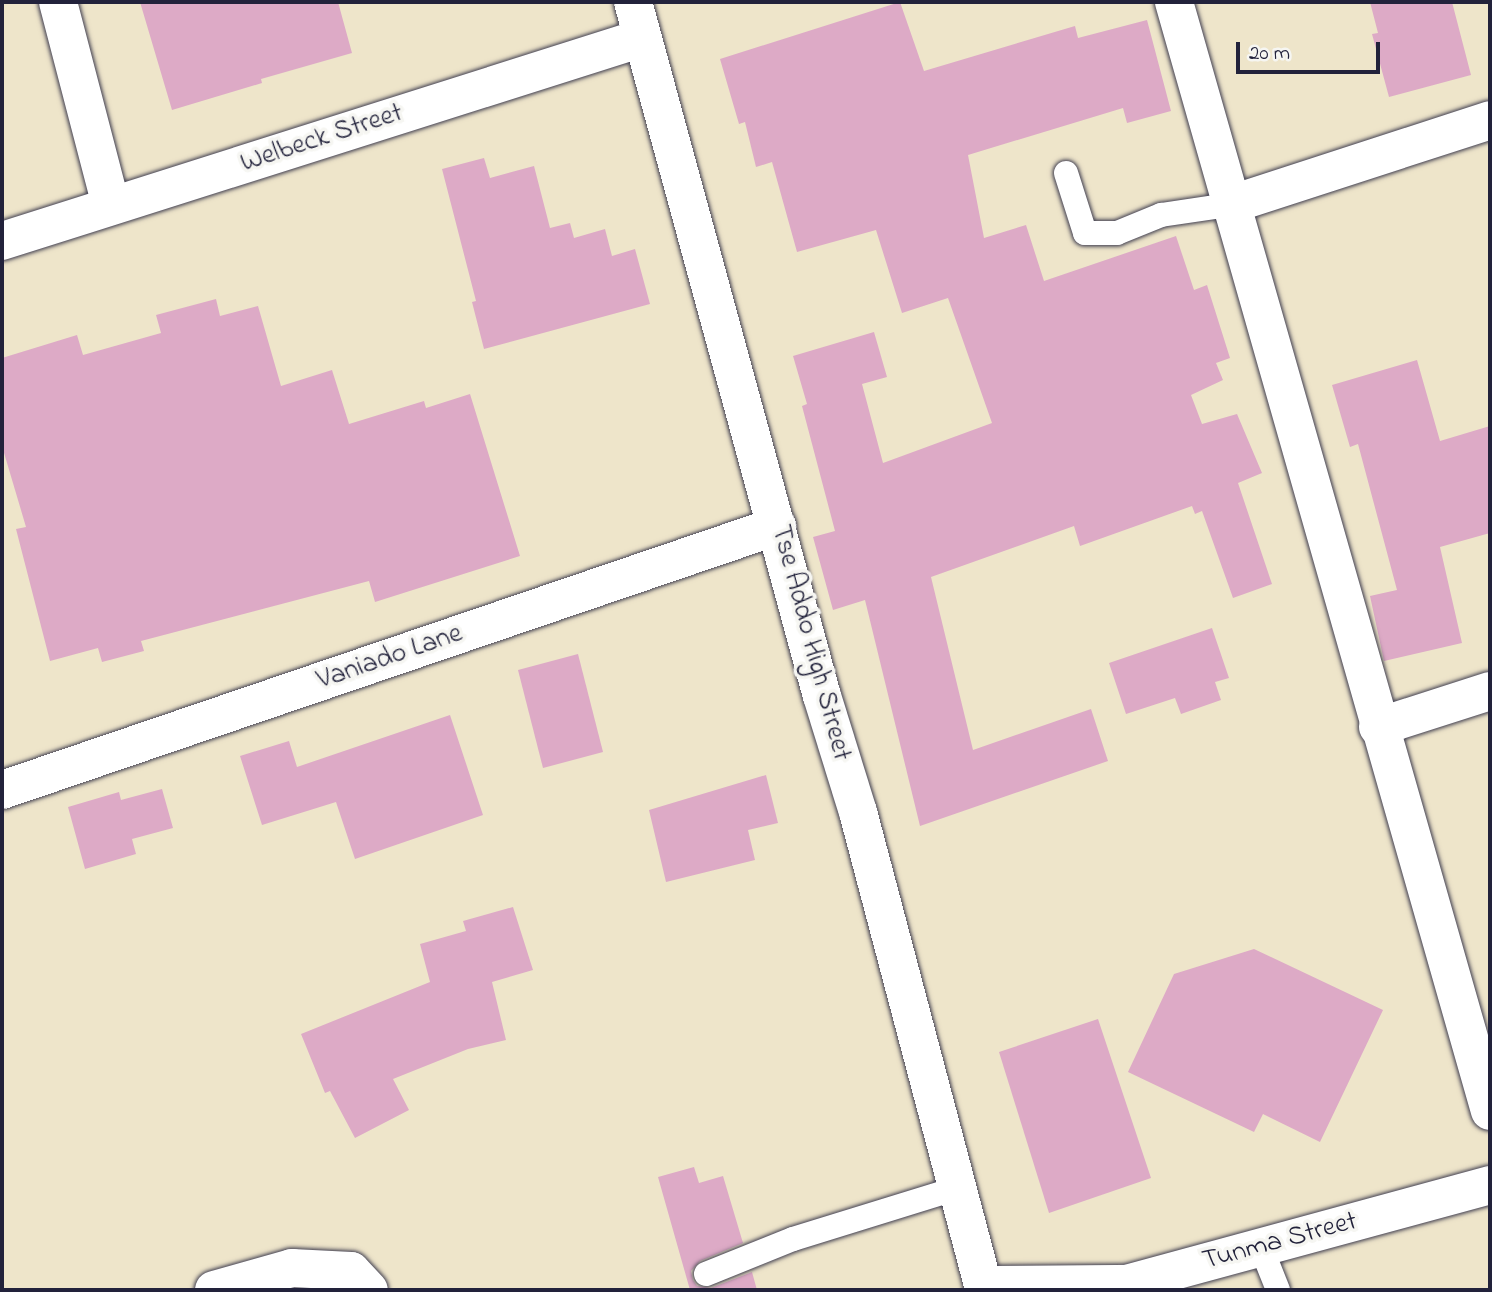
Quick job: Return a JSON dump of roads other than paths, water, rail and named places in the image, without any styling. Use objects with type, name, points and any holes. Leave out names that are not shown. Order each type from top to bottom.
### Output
[{"type":"street","points":[[58,2],[111,205]]},
{"type":"street","name":"Tse Addo High Street","points":[[633,2],[958,1188],[980,1288]]},
{"type":"street","points":[[1174,2],[1229,205],[1490,1111]]},
{"type":"street","name":"Welbeck Street","points":[[2,241],[642,38]]},
{"type":"street","points":[[1229,205],[1490,120]]},
{"type":"street","name":"Vaniado Lane","points":[[2,790],[778,526]]},
{"type":"street","points":[[1378,727],[1490,691]]},
{"type":"street","name":"Tunma Street","points":[[980,1288],[1126,1284],[1490,1185]]},
{"type":"street","points":[[214,1290],[292,1268],[351,1271],[369,1290]]},
{"type":"lane","points":[[1066,173],[1085,233],[1117,233],[1161,215],[1229,205]]},
{"type":"lane","points":[[706,1274],[793,1239],[958,1188]]},
{"type":"lane","points":[[1261,1247],[1278,1290]]}]
